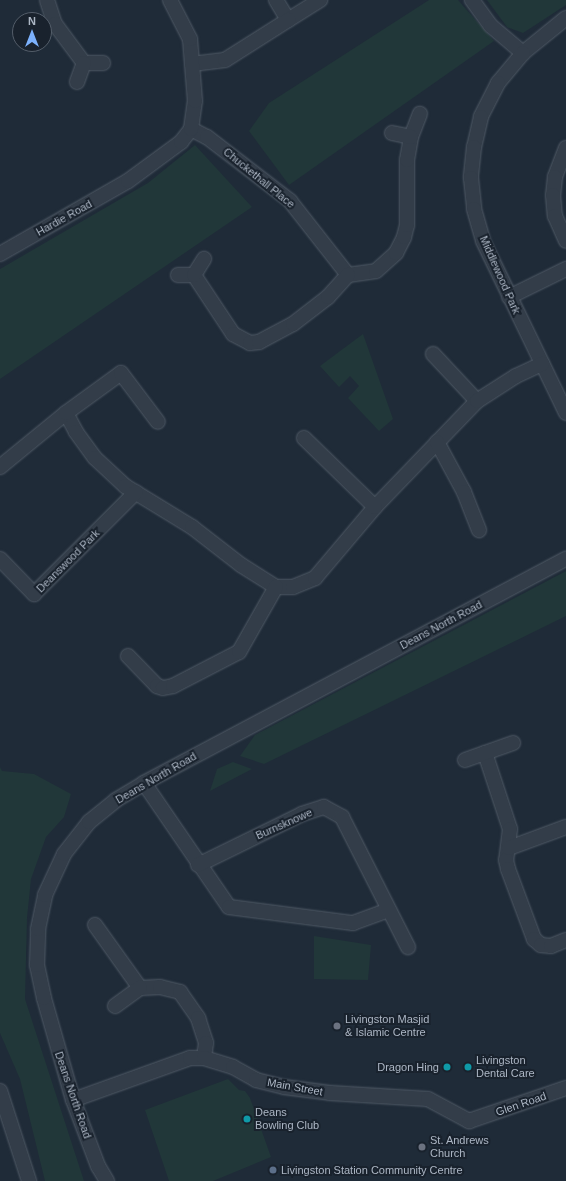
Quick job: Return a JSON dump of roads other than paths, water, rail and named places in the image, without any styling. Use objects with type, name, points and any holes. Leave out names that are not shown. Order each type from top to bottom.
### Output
[{"type":"street","points":[[47,0],[55,24],[84,64]]},
{"type":"street","points":[[170,0],[190,39],[195,101],[191,129]]},
{"type":"street","points":[[276,0],[288,20]]},
{"type":"street","points":[[192,64],[225,60],[320,0]]},
{"type":"street","points":[[472,0],[491,26],[523,53]]},
{"type":"street","name":"Middlewood Park","points":[[566,18],[523,53],[498,83],[481,117],[474,147],[471,178],[474,209],[483,241],[566,413]]},
{"type":"street","points":[[84,64],[103,64]]},
{"type":"street","points":[[77,82],[84,64]]},
{"type":"street","points":[[194,275],[233,334],[250,343],[264,340],[293,324],[328,297],[348,275],[376,271],[396,253],[404,237],[407,225],[407,160],[411,137],[420,114]]},
{"type":"street","name":"Hardie Road","points":[[0,254],[128,181],[182,142],[191,129]]},
{"type":"street","name":"Chuckethall Place","points":[[191,129],[207,137],[290,201],[348,275]]},
{"type":"street","points":[[392,133],[411,137]]},
{"type":"street","points":[[566,148],[555,177],[553,195],[555,216],[566,241]]},
{"type":"street","points":[[194,275],[204,260]]},
{"type":"street","points":[[509,297],[566,269]]},
{"type":"street","points":[[178,275],[194,275]]},
{"type":"street","points":[[433,354],[477,402]]},
{"type":"street","points":[[66,413],[76,432],[95,458],[125,486],[192,526],[241,565],[276,587],[293,587],[315,578],[375,507],[477,402],[516,376],[542,364]]},
{"type":"street","points":[[0,467],[66,413],[121,373],[158,422]]},
{"type":"street","points":[[304,438],[375,507]]},
{"type":"street","points":[[437,442],[464,492],[479,530]]},
{"type":"street","name":"Deanswood Park","points":[[0,560],[34,594],[136,492]]},
{"type":"street","name":"Deans North Road","points":[[107,1181],[98,1166],[73,1100],[44,998],[37,965],[38,929],[45,895],[64,854],[89,822],[116,800],[144,783],[566,559]]},
{"type":"street","points":[[128,656],[157,686],[163,688],[172,686],[239,652],[276,587]]},
{"type":"street","points":[[465,760],[513,742]]},
{"type":"street","points":[[485,753],[510,829],[508,869],[534,939],[541,945],[551,946],[566,940]]},
{"type":"street","points":[[144,783],[198,865],[229,907],[237,910],[353,923],[389,910]]},
{"type":"street","name":"Burnsknowe","points":[[198,865],[302,814],[324,807],[342,817],[408,947]]},
{"type":"street","points":[[509,848],[566,827]]},
{"type":"street","points":[[95,925],[108,951],[140,988]]},
{"type":"street","points":[[115,1006],[140,988],[160,987],[180,992],[198,1018],[206,1043],[204,1058]]},
{"type":"street","name":"Main Street","points":[[73,1100],[174,1062],[204,1058],[233,1067],[256,1080],[284,1087],[330,1093],[428,1099],[469,1121],[475,1120]]},
{"type":"street","name":"Glen Road","points":[[475,1120],[566,1088]]},
{"type":"street","points":[[0,1091],[29,1181]]},
{"type":"place","name":"Livingston Masjid & Islamic Centre","points":[[337,1026]]},
{"type":"place","name":"Dragon Hing","points":[[447,1067]]},
{"type":"place","name":"Livingston Dental Care","points":[[468,1067]]},
{"type":"place","name":"Deans Bowling Club","points":[[247,1119]]},
{"type":"place","name":"St. Andrews Church","points":[[422,1147]]},
{"type":"place","name":"Livingston Station Community Centre","points":[[273,1170]]}]
